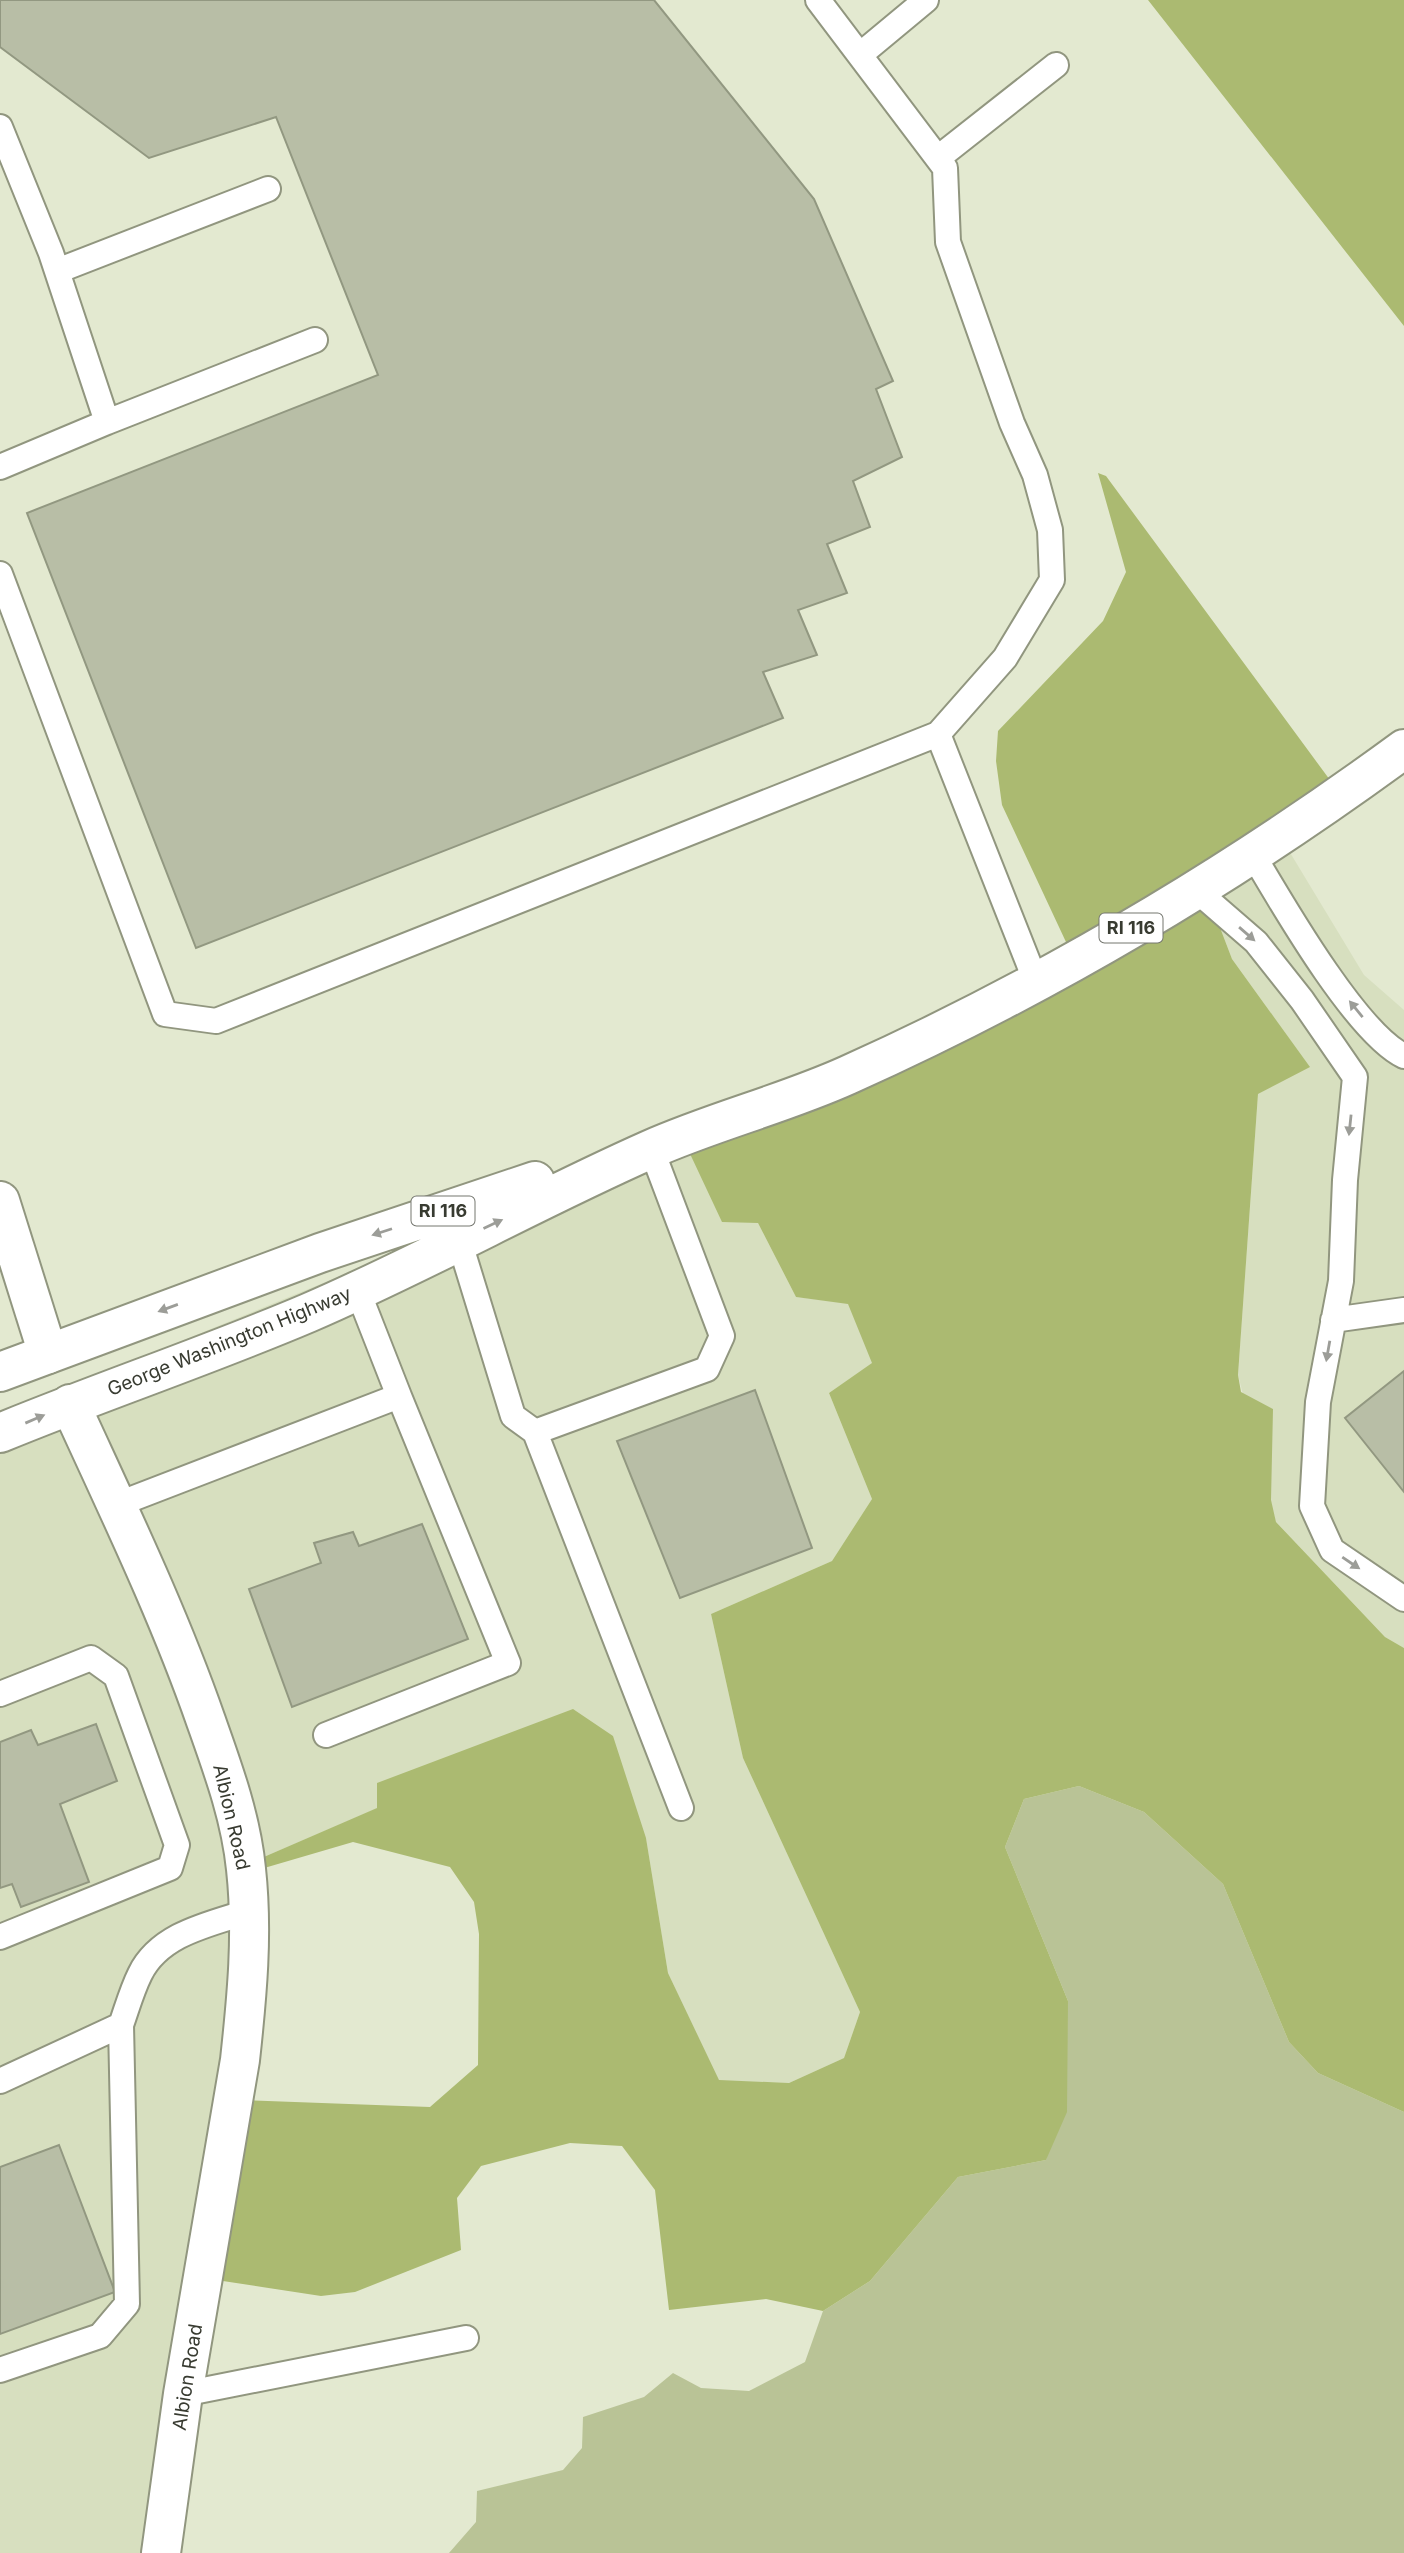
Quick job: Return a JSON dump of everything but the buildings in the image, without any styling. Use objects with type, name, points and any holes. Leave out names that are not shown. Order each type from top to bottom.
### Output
[{"type":"main road","name":"George Washington Highway","points":[[0,1433],[309,1312],[651,1148],[842,1078],[1036,982],[1196,890],[1404,749]]},
{"type":"main road","name":"George Washington Highway","points":[[0,1372],[320,1253],[842,1078]]},
{"type":"main road","name":"Albion Road","points":[[0,1200],[48,1354],[168,1616],[228,1786],[244,1854],[250,1911],[246,2004],[240,2060],[183,2394],[161,2553]]},
{"type":"lane","points":[[0,574],[165,1014],[216,1021],[938,734],[1005,658],[1052,580],[1050,530],[1035,475],[1012,423],[948,242],[946,168],[818,0]]},
{"type":"lane","points":[[860,54],[926,0]]},
{"type":"lane","points":[[938,158],[1056,65]]},
{"type":"lane","points":[[3,141],[57,271],[107,422]]},
{"type":"lane","points":[[57,271],[268,189]]},
{"type":"lane","points":[[0,467],[315,340]]},
{"type":"lane","points":[[938,734],[1036,982]]},
{"type":"lane","points":[[1252,853],[1298,930],[1355,1010],[1393,1051],[1404,1056]]},
{"type":"lane","points":[[1196,890],[1256,942],[1303,1000],[1355,1077],[1345,1180],[1341,1281],[1318,1402],[1312,1506],[1332,1550],[1404,1599]]},
{"type":"lane","points":[[535,1432],[707,1369],[722,1336],[651,1148]]},
{"type":"lane","points":[[459,1240],[513,1416],[535,1432],[681,1808]]},
{"type":"lane","points":[[326,1735],[508,1664],[357,1289]]},
{"type":"lane","points":[[1334,1320],[1404,1310]]},
{"type":"lane","points":[[117,1505],[399,1396]]},
{"type":"lane","points":[[0,1694],[91,1658],[116,1676],[177,1845],[170,1868],[0,1937]]},
{"type":"lane","points":[[0,2370],[100,2336],[127,2304],[121,2025],[141,1971],[162,1947],[187,1931],[250,1911]]},
{"type":"lane","points":[[0,2081],[121,2025]]},
{"type":"lane","points":[[183,2394],[466,2338]]},
{"type":"shaded area","points":[[1283,841],[1364,975],[1404,1010],[1404,1648],[1385,1637],[1276,1522],[1238,1375],[1258,1094],[1309,1066],[1232,959],[1203,883]]},
{"type":"shaded area","points":[[684,1141],[758,1223],[796,1297],[848,1303],[873,1363],[829,1393],[872,1499],[832,1561],[711,1614],[743,1758],[860,2012],[844,2058],[789,2083],[719,2081],[668,1973],[646,1838],[378,1808],[252,1862],[159,2553],[0,2553],[0,1415],[666,1143]]},
{"type":"shaded area","points":[[1079,1786],[1144,1812],[1223,1884],[1289,2042],[1318,2073],[1404,2112],[1404,2553],[449,2553],[476,2522],[477,2491],[563,2470],[582,2448],[583,2417],[644,2397],[673,2373],[701,2388],[749,2391],[805,2362],[823,2311],[870,2281],[958,2177],[1046,2160],[1068,2001],[1005,1847],[1024,1799]]},
{"type":"green space","points":[[1148,0],[1404,0],[1404,326]]},
{"type":"green space","points":[[1098,473],[1106,476],[1341,795],[1203,883],[1232,959],[1310,1067],[1258,1094],[1238,1375],[1241,1392],[1273,1409],[1271,1500],[1276,1522],[1385,1637],[1404,1648],[1404,2112],[1318,2073],[1289,2042],[1223,1884],[1144,1812],[1079,1786],[1024,1799],[1005,1847],[1068,2001],[1067,2112],[1046,2160],[958,2177],[870,2281],[823,2311],[766,2299],[669,2310],[655,2190],[622,2146],[570,2143],[481,2166],[457,2198],[461,2250],[355,2292],[321,2296],[203,2278],[244,2100],[430,2107],[478,2065],[479,1934],[474,1902],[450,1867],[353,1842],[247,1873],[252,1862],[377,1808],[377,1783],[573,1709],[613,1736],[646,1838],[668,1973],[719,2080],[789,2083],[844,2058],[860,2012],[743,1758],[711,1614],[832,1561],[872,1499],[829,1393],[872,1363],[848,1304],[796,1297],[758,1223],[722,1222],[684,1141],[1073,957],[1002,805],[996,761],[998,731],[1103,621],[1126,572]]}]
